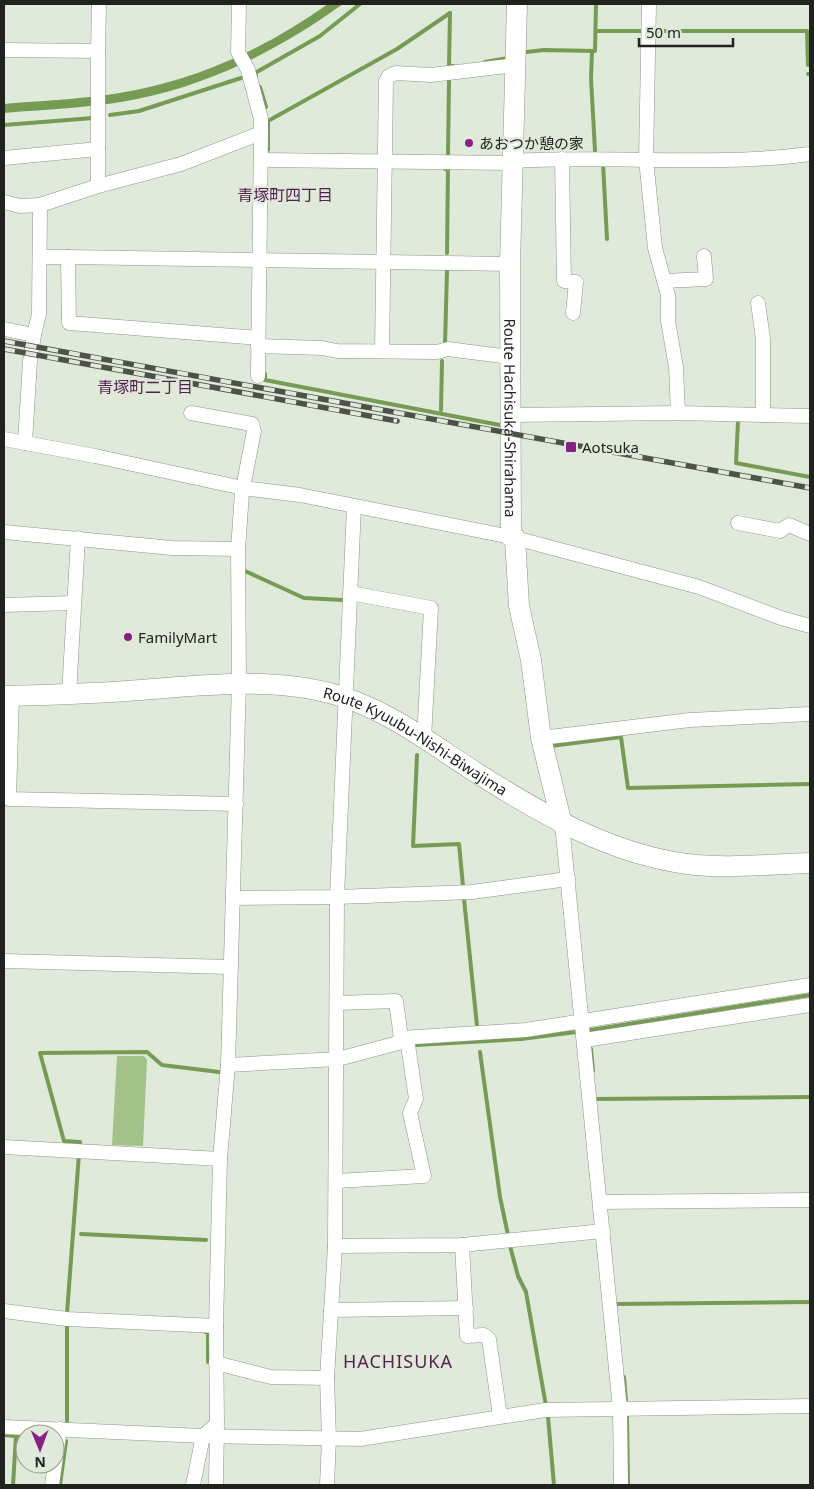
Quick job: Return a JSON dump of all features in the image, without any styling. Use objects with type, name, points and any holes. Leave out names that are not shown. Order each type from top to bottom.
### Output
[{"type":"main road","name":"Route Hachisuka-Shirahama","points":[[518,4],[510,264],[510,415],[513,538],[519,606],[531,660],[541,738],[562,824]]},
{"type":"main road","name":"Route Kyuubu-Nishi-Biwajima","points":[[8,696],[239,684],[284,685],[346,698],[386,716],[562,824],[627,850],[686,864],[715,866],[810,863]]},
{"type":"street","points":[[98,186],[99,4]]},
{"type":"street","points":[[239,4],[238,52],[246,67],[261,118],[258,376]]},
{"type":"street","points":[[649,4],[646,158],[655,248],[668,295],[668,321],[676,367],[678,413]]},
{"type":"street","points":[[4,50],[98,51]]},
{"type":"street","points":[[382,352],[386,81],[389,76],[396,73],[431,75],[516,65]]},
{"type":"street","points":[[4,202],[20,206],[40,205],[98,186],[181,164],[261,133]]},
{"type":"street","points":[[4,158],[98,149]]},
{"type":"street","points":[[262,160],[513,162],[562,159],[753,158],[810,154]]},
{"type":"street","points":[[562,159],[564,281],[576,282],[573,313]]},
{"type":"street","points":[[25,443],[30,361],[39,314],[40,205]]},
{"type":"street","points":[[40,256],[510,264]]},
{"type":"street","points":[[664,281],[706,279],[704,256]]},
{"type":"street","points":[[68,257],[69,323],[382,352],[437,352],[448,349],[510,357]]},
{"type":"street","points":[[758,303],[763,339],[764,415]]},
{"type":"street","points":[[4,329],[34,335]]},
{"type":"street","points":[[191,413],[252,424],[254,431],[243,488],[238,549],[239,684],[236,804],[228,1065],[220,1159],[216,1363],[212,1432],[216,1485]]},
{"type":"street","points":[[510,415],[678,413],[810,416]]},
{"type":"street","points":[[4,440],[94,456],[243,488],[300,495],[513,538],[698,587],[781,618],[810,626]]},
{"type":"street","points":[[327,1485],[329,1439],[327,1378],[335,1246],[338,1059],[337,897],[354,506]]},
{"type":"street","points":[[738,523],[780,531],[788,525],[810,534]]},
{"type":"street","points":[[4,532],[172,548],[238,549]]},
{"type":"street","points":[[69,694],[78,538]]},
{"type":"street","points":[[350,593],[431,608],[424,739]]},
{"type":"street","points":[[4,605],[74,603]]},
{"type":"street","points":[[8,696],[9,799],[236,804]]},
{"type":"street","points":[[541,738],[690,720],[810,714]]},
{"type":"street","points":[[562,824],[585,1040],[620,1409],[621,1485]]},
{"type":"street","points":[[233,898],[337,897],[472,892],[568,879]]},
{"type":"street","points":[[4,961],[231,967]]},
{"type":"street","points":[[228,1065],[338,1059],[398,1043],[404,1038],[526,1030],[810,984]]},
{"type":"street","points":[[336,1181],[424,1176],[410,1113],[416,1099],[396,1001],[337,1003]]},
{"type":"street","points":[[585,1040],[810,1005]]},
{"type":"street","points":[[4,1147],[220,1159]]},
{"type":"street","points":[[600,1202],[810,1200]]},
{"type":"street","points":[[335,1246],[462,1245],[603,1231]]},
{"type":"street","points":[[462,1245],[468,1336],[484,1335],[489,1339],[500,1416]]},
{"type":"street","points":[[331,1310],[466,1308]]},
{"type":"street","points":[[4,1311],[68,1319],[216,1326]]},
{"type":"street","points":[[216,1363],[271,1377],[327,1378]]},
{"type":"street","points":[[65,1429],[212,1432],[360,1439],[545,1410],[810,1406]]},
{"type":"street","points":[[193,1485],[212,1432]]},
{"type":"shaded area","points":[[328,4],[343,4],[270,50],[193,84],[121,102],[4,113],[4,104],[120,93],[162,84],[187,76],[260,46]]},
{"type":"shaded area","points":[[117,1056],[144,1056],[147,1060],[143,1146],[112,1145]]},
{"type":"waterway","points":[[256,76],[255,73],[320,36],[360,4]]},
{"type":"waterway","points":[[526,52],[544,50],[595,51],[596,4]]},
{"type":"waterway","points":[[450,13],[449,66],[453,66]]},
{"type":"waterway","points":[[268,150],[268,121],[397,49],[450,13]]},
{"type":"waterway","points":[[596,31],[642,31]]},
{"type":"waterway","points":[[655,31],[807,31],[808,65]]},
{"type":"waterway","points":[[592,51],[591,78],[595,151]]},
{"type":"waterway","points":[[485,62],[508,58]]},
{"type":"waterway","points":[[110,115],[139,111],[241,78]]},
{"type":"waterway","points":[[448,154],[449,79]]},
{"type":"waterway","points":[[260,87],[266,107]]},
{"type":"waterway","points":[[4,125],[93,118]]},
{"type":"waterway","points":[[603,163],[607,239]]},
{"type":"waterway","points":[[445,169],[448,169],[447,253]]},
{"type":"waterway","points":[[445,344],[447,271]]},
{"type":"waterway","points":[[441,410],[442,361]]},
{"type":"waterway","points":[[265,374],[265,380],[505,426]]},
{"type":"waterway","points":[[738,421],[736,463],[810,477]]},
{"type":"waterway","points":[[245,571],[304,598],[343,600]]},
{"type":"waterway","points":[[551,746],[621,737],[628,788],[810,784]]},
{"type":"waterway","points":[[417,755],[413,846],[459,844],[463,886]]},
{"type":"waterway","points":[[464,899],[477,1026]]},
{"type":"waterway","points":[[591,1030],[810,995]]},
{"type":"waterway","points":[[416,1045],[521,1039],[576,1032]]},
{"type":"waterway","points":[[591,1049],[593,1071]]},
{"type":"waterway","points":[[80,1145],[80,1142],[64,1141],[40,1053],[147,1052],[162,1065],[219,1072]]},
{"type":"waterway","points":[[480,1052],[500,1197],[508,1235]]},
{"type":"waterway","points":[[596,1099],[810,1097]]},
{"type":"waterway","points":[[67,1313],[79,1154]]},
{"type":"waterway","points":[[81,1234],[206,1240]]},
{"type":"waterway","points":[[510,1246],[518,1276],[526,1292],[546,1406]]},
{"type":"waterway","points":[[616,1304],[810,1302]]},
{"type":"waterway","points":[[67,1323],[67,1423]]},
{"type":"waterway","points":[[205,1332],[208,1332],[208,1362]]},
{"type":"waterway","points":[[624,1377],[626,1402]]},
{"type":"waterway","points":[[548,1417],[554,1485]]},
{"type":"waterway","points":[[627,1417],[628,1485]]},
{"type":"waterway","points":[[4,1435],[15,1436]]},
{"type":"waterway","points":[[60,1485],[66,1441]]},
{"type":"waterway","points":[[13,1485],[15,1452]]},
{"type":"railway","points":[[4,341],[810,488]]},
{"type":"railway","points":[[4,349],[397,421]]},
{"type":"place","name":"あおつか憩の家","points":[[469,143]]},
{"type":"place","name":"Aotsuka","points":[[571,447]]},
{"type":"place","name":"FamilyMart","points":[[128,637]]},
{"type":"district","name":"青塚町四丁目","points":[[285,195]]},
{"type":"district","name":"青塚町二丁目","points":[[145,387]]},
{"type":"district","name":"HACHISUKA","points":[[398,1361]]}]
